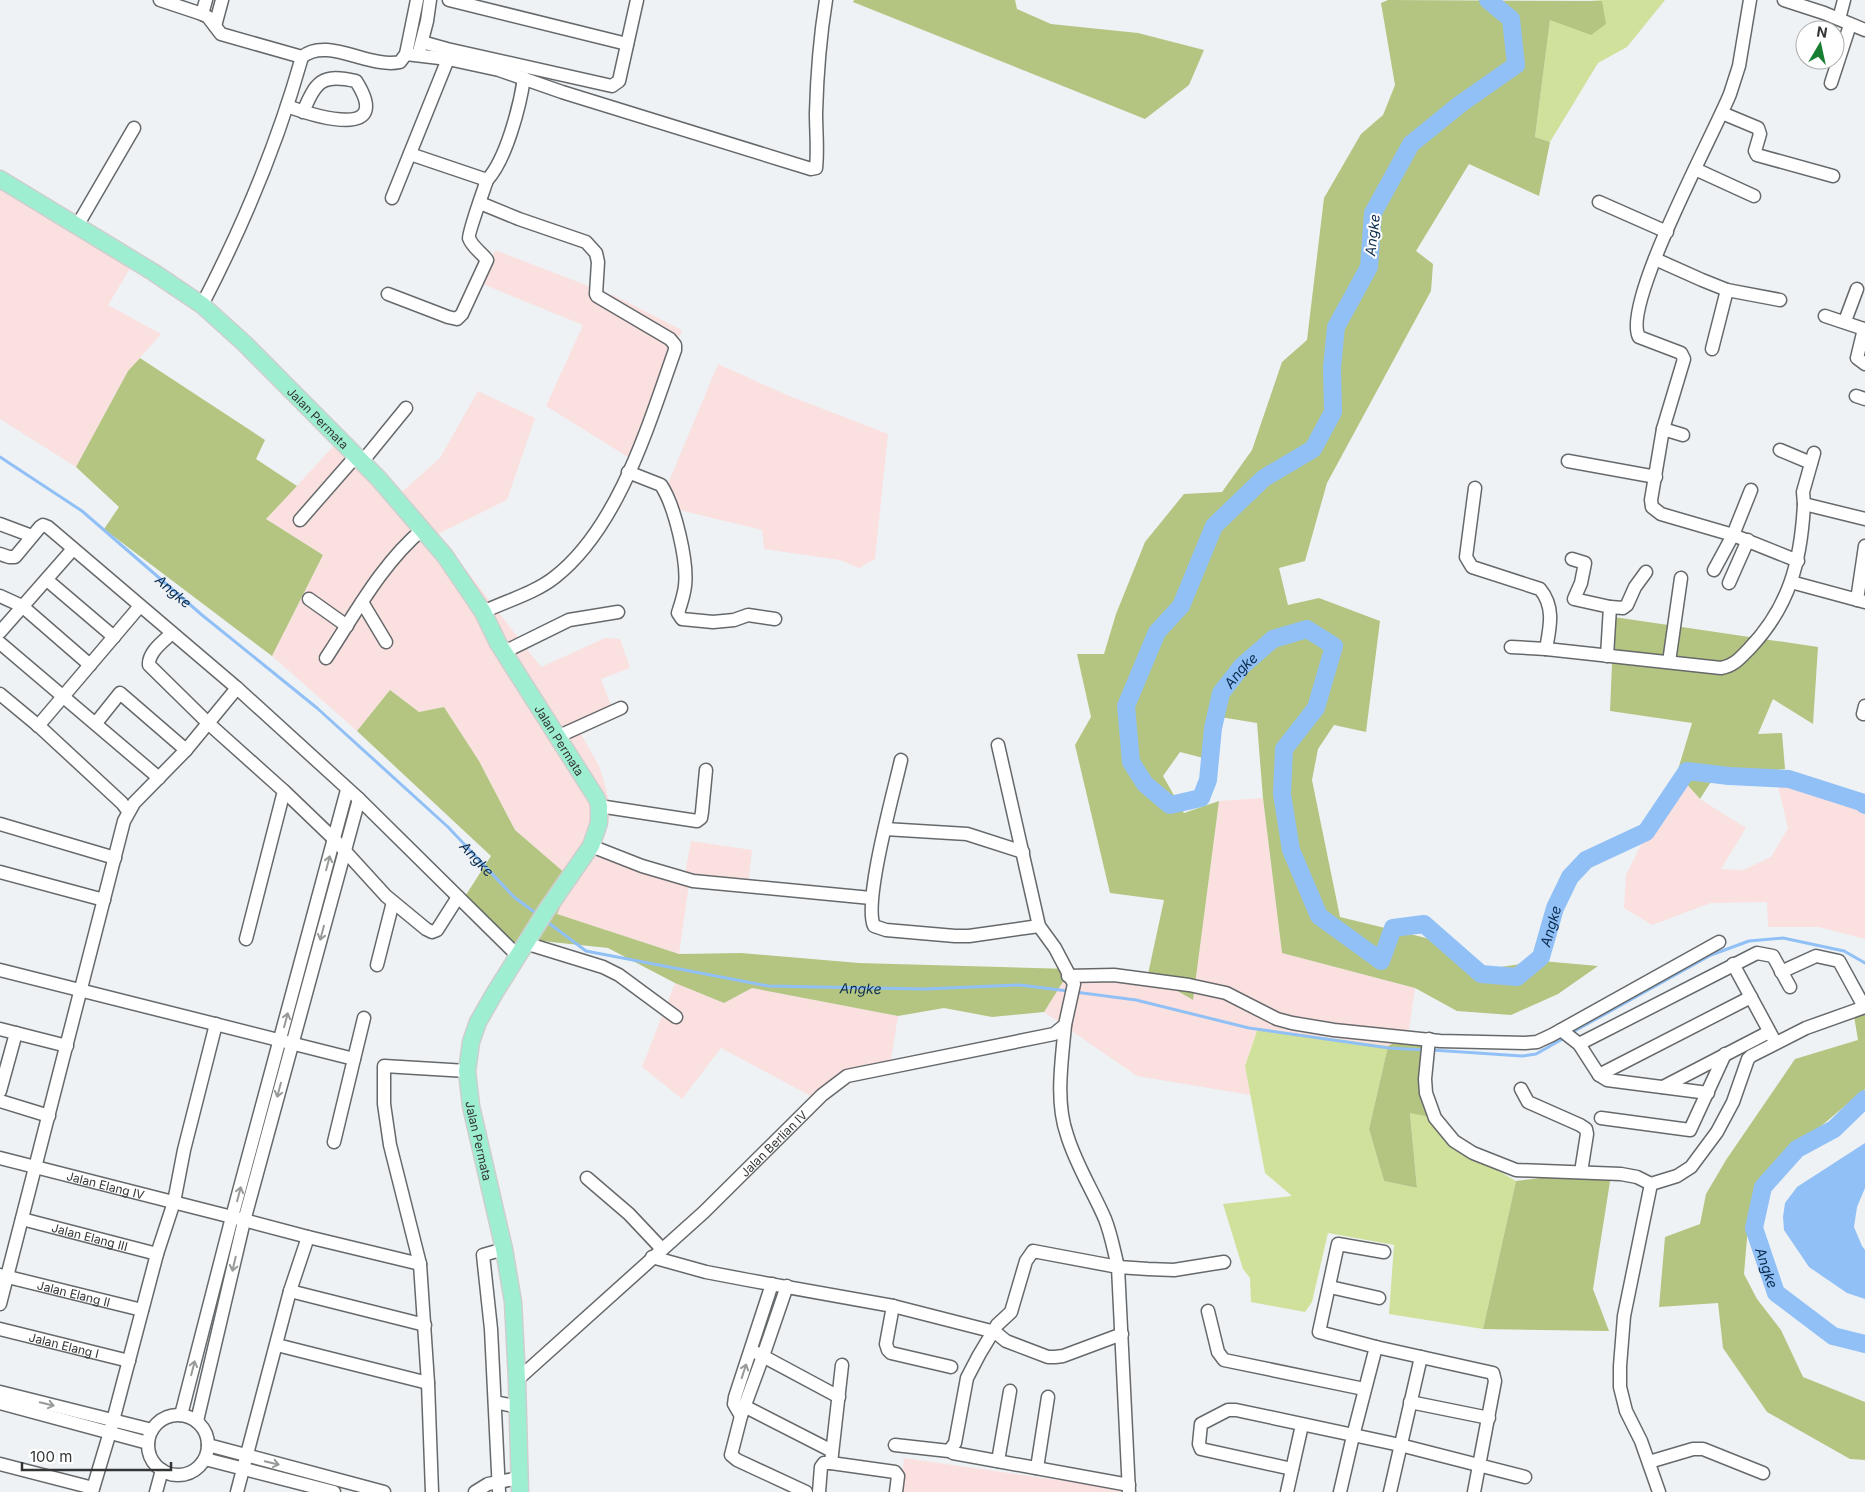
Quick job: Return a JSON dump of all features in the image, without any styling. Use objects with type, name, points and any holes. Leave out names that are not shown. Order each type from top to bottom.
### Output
[{"type":"main road","name":"Jalan Permata","points":[[0,179],[153,272],[202,305],[244,344],[359,459],[445,556],[483,612],[504,652],[594,792],[599,806],[599,823],[591,846],[524,944],[478,1022],[471,1042],[467,1071],[470,1106],[510,1278],[515,1322],[518,1380],[520,1485]]},
{"type":"street","points":[[160,0],[202,14],[221,34],[302,57]]},
{"type":"street","points":[[202,14],[206,0]]},
{"type":"street","points":[[215,26],[222,0]]},
{"type":"street","points":[[411,55],[417,0]]},
{"type":"street","points":[[202,305],[227,256],[287,106],[302,57],[314,50],[328,50],[394,64],[400,62],[411,55],[422,42],[430,0]]},
{"type":"street","points":[[449,0],[627,44]]},
{"type":"street","points":[[422,42],[612,86],[619,81],[637,0]]},
{"type":"street","points":[[411,55],[448,58],[500,70],[562,92],[811,169],[816,168],[817,159],[821,32],[826,0]]},
{"type":"street","points":[[1750,0],[1739,66],[1722,113],[1655,259],[1639,309],[1637,334],[1641,339],[1681,353],[1684,359],[1663,429],[1651,500],[1652,507],[1660,514],[1748,540],[1798,561]]},
{"type":"street","points":[[1784,0],[1824,12],[1840,20]]},
{"type":"street","points":[[1844,0],[1844,20]]},
{"type":"street","points":[[1845,22],[1865,30]]},
{"type":"street","points":[[392,198],[448,58]]},
{"type":"street","points":[[1831,83],[1834,70]]},
{"type":"street","points":[[287,106],[303,112],[336,120],[350,120],[364,114],[366,106],[356,81],[328,78],[321,81],[312,92],[303,112]]},
{"type":"street","points":[[388,294],[448,318],[457,319],[462,314],[487,260],[472,244],[469,232],[487,180],[502,156],[522,92],[524,78]]},
{"type":"street","points":[[1722,113],[1758,128],[1760,134],[1755,151],[1756,155],[1833,176]]},
{"type":"street","points":[[77,226],[134,128]]},
{"type":"street","points":[[410,154],[487,180]]},
{"type":"street","points":[[1695,169],[1754,196]]},
{"type":"street","points":[[1599,202],[1667,232]]},
{"type":"street","points":[[480,204],[519,220],[586,242],[596,253],[598,262],[597,296],[673,342],[675,350],[647,428],[628,472],[604,520],[586,548],[553,579],[483,612]]},
{"type":"street","points":[[1655,259],[1727,290],[1780,300]]},
{"type":"street","points":[[1845,321],[1857,288]]},
{"type":"street","points":[[1712,349],[1727,290]]},
{"type":"street","points":[[1825,316],[1864,328],[1857,358],[1865,364]]},
{"type":"street","points":[[300,520],[406,408]]},
{"type":"street","points":[[1663,429],[1683,435]]},
{"type":"street","points":[[1511,647],[1721,668],[1729,667],[1764,633],[1772,622],[1791,582],[1798,561],[1804,504],[1803,492],[1812,458],[1780,450]]},
{"type":"street","points":[[1568,462],[1656,477]]},
{"type":"street","points":[[628,472],[661,486],[676,521],[683,553],[685,585],[678,612],[679,616],[682,619],[713,622],[734,620],[748,615],[775,619]]},
{"type":"street","points":[[1475,488],[1466,557],[1472,566],[1540,589],[1546,597],[1551,620],[1546,649]]},
{"type":"street","points":[[1714,570],[1733,535],[1751,490]]},
{"type":"street","points":[[1804,504],[1865,519]]},
{"type":"street","points":[[0,524],[32,536]]},
{"type":"street","points":[[0,554],[9,557],[15,556],[40,527],[45,525],[237,688],[359,799],[458,898],[524,944],[602,967],[619,975],[676,1017]]},
{"type":"street","points":[[326,658],[382,573],[411,538],[423,529]]},
{"type":"street","points":[[1729,583],[1748,540]]},
{"type":"street","points":[[1791,582],[1861,601],[1865,546]]},
{"type":"street","points":[[0,632],[73,549]]},
{"type":"street","points":[[1572,560],[1584,563],[1581,583],[1574,599],[1610,607],[1623,608],[1627,605],[1646,572]]},
{"type":"street","points":[[1670,662],[1681,578]]},
{"type":"street","points":[[46,580],[114,637]]},
{"type":"street","points":[[0,596],[22,606],[90,665]]},
{"type":"street","points":[[309,599],[347,626]]},
{"type":"street","points":[[362,602],[386,642]]},
{"type":"street","points":[[38,726],[140,606]]},
{"type":"street","points":[[1606,656],[1610,607]]},
{"type":"street","points":[[504,652],[569,620],[618,612]]},
{"type":"street","points":[[172,633],[151,655],[149,665],[208,723],[334,839],[393,902],[432,932],[437,930],[458,898]]},
{"type":"street","points":[[0,643],[159,778]]},
{"type":"street","points":[[0,1304],[3,1276],[22,1219],[36,1168],[124,821],[128,811],[186,750],[237,688]]},
{"type":"street","points":[[96,723],[120,693],[186,750]]},
{"type":"street","points":[[0,694],[38,726],[122,803],[128,811]]},
{"type":"street","points":[[559,736],[621,708]]},
{"type":"street","points":[[972,1384],[957,1453],[1129,1488],[1118,1267],[1105,1218],[1079,1167],[1066,1134],[1062,1112],[1060,1090],[1071,980],[1056,948],[1039,926],[1024,852],[998,745]]},
{"type":"street","points":[[901,760],[871,898],[872,922],[877,928],[886,930],[969,936],[1039,926]]},
{"type":"street","points":[[599,806],[697,822],[701,818],[706,770]]},
{"type":"street","points":[[286,1042],[347,790]]},
{"type":"street","points":[[246,939],[284,791]]},
{"type":"street","points":[[181,1415],[286,1042],[359,799]]},
{"type":"street","points":[[0,824],[115,858]]},
{"type":"street","points":[[885,829],[967,834],[1024,852]]},
{"type":"street","points":[[591,846],[642,866],[693,881],[871,898]]},
{"type":"street","points":[[0,872],[104,900]]},
{"type":"street","points":[[377,965],[393,902]]},
{"type":"street","points":[[1569,1036],[1719,942]]},
{"type":"street","points":[[1071,980],[1114,975],[1189,984],[1226,993],[1277,1019],[1292,1023],[1429,1044],[1525,1043],[1569,1036],[1756,953],[1773,956],[1790,988]]},
{"type":"street","points":[[1429,1044],[1425,1085],[1430,1106],[1435,1118],[1454,1140],[1473,1153],[1516,1170],[1621,1174],[1637,1177],[1650,1184],[1677,1176],[1691,1168],[1723,1122],[1734,1102],[1748,1059],[1751,1056],[1813,1025],[1863,1005],[1839,960],[1816,956],[1781,972]]},
{"type":"street","points":[[1662,1087],[1725,1054],[1771,1035],[1733,964]]},
{"type":"street","points":[[0,970],[354,1059]]},
{"type":"street","points":[[1599,1075],[1751,997]]},
{"type":"street","points":[[334,1142],[364,1018]]},
{"type":"street","points":[[0,1464],[92,1490],[130,1360],[157,1254],[174,1202],[184,1150],[216,1024]]},
{"type":"street","name":"Jalan Berlian IV","points":[[518,1380],[704,1212],[822,1095],[847,1076],[1054,1034],[1065,1025]]},
{"type":"street","points":[[0,1028],[67,1046]]},
{"type":"street","points":[[0,1091],[16,1033]]},
{"type":"street","points":[[1569,1036],[1599,1075],[1607,1080],[1708,1093]]},
{"type":"street","points":[[1601,1118],[1690,1130],[1725,1054]]},
{"type":"street","points":[[432,1492],[425,1325],[420,1264],[390,1145],[384,1104],[384,1066],[467,1071]]},
{"type":"street","points":[[1521,1089],[1528,1102],[1586,1129],[1587,1134],[1581,1172]]},
{"type":"street","points":[[0,1100],[49,1116]]},
{"type":"street","name":"Jalan Elang IV","points":[[0,1158],[420,1264]]},
{"type":"street","points":[[587,1178],[629,1214],[657,1253],[706,1272],[893,1306],[994,1332],[1006,1341],[1048,1357],[1063,1356],[1122,1334]]},
{"type":"street","points":[[1650,1184],[1624,1316],[1620,1387],[1626,1411],[1649,1462],[1659,1492]]},
{"type":"street","points":[[197,1421],[238,1218]]},
{"type":"street","name":"Jalan Elang III","points":[[22,1219],[157,1254]]},
{"type":"street","points":[[238,1492],[290,1291],[308,1237]]},
{"type":"street","points":[[1384,1252],[1338,1244],[1319,1332],[1376,1347],[1493,1372],[1495,1381],[1474,1492]]},
{"type":"street","points":[[499,1487],[490,1313],[483,1255],[504,1249]]},
{"type":"street","points":[[895,1445],[949,1451],[953,1448],[967,1378],[997,1325],[1010,1312],[1026,1261],[1033,1251],[1118,1267],[1174,1270],[1224,1262]]},
{"type":"street","name":"Jalan Elang II","points":[[3,1276],[142,1310]]},
{"type":"street","points":[[772,1284],[734,1404],[743,1411],[831,1457],[895,1472],[898,1476],[896,1492]]},
{"type":"street","points":[[786,1286],[731,1450],[733,1457],[806,1492]]},
{"type":"street","points":[[1330,1287],[1379,1298]]},
{"type":"street","points":[[290,1291],[425,1325]]},
{"type":"street","points":[[893,1306],[886,1344],[888,1350],[891,1353],[951,1367]]},
{"type":"street","points":[[1208,1311],[1218,1352],[1224,1360],[1364,1389]]},
{"type":"street","name":"Jalan Elang I","points":[[0,1329],[130,1360]]},
{"type":"street","points":[[277,1345],[428,1382]]},
{"type":"street","points":[[1340,1492],[1364,1389],[1376,1347]]},
{"type":"street","points":[[750,1350],[840,1397]]},
{"type":"street","points":[[1394,1491],[1400,1446],[1421,1356]]},
{"type":"street","points":[[819,1492],[821,1466],[831,1457],[840,1397],[842,1365]]},
{"type":"street","points":[[998,1461],[1010,1391]]},
{"type":"street","points":[[0,1392],[111,1427],[148,1443]]},
{"type":"street","points":[[1037,1468],[1048,1397]]},
{"type":"street","points":[[495,1402],[518,1407]]},
{"type":"street","points":[[1410,1402],[1489,1418]]},
{"type":"street","points":[[0,1403],[111,1427],[152,1430]]},
{"type":"street","points":[[1292,1469],[1200,1449],[1200,1424],[1223,1412],[1232,1410],[1400,1446],[1525,1477]]},
{"type":"street","points":[[181,1415],[197,1421],[205,1432],[208,1445],[204,1459],[195,1469],[182,1474],[175,1474],[162,1470],[151,1458],[148,1443],[152,1430],[161,1420],[181,1415]]},
{"type":"street","points":[[1287,1492],[1302,1425]]},
{"type":"street","points":[[208,1445],[245,1462],[334,1492]]},
{"type":"street","points":[[1649,1462],[1693,1449],[1703,1449],[1763,1473]]},
{"type":"street","points":[[204,1459],[245,1462],[384,1492]]},
{"type":"street","points":[[156,1492],[162,1470]]},
{"type":"street","points":[[476,1492],[488,1484],[499,1487],[520,1485]]},
{"type":"shaded area","points":[[0,186],[134,262],[108,305],[161,334],[128,371],[76,467],[0,419]]},
{"type":"shaded area","points":[[495,250],[617,297],[682,330],[631,459],[546,406],[583,325],[480,283]]},
{"type":"shaded area","points":[[718,364],[787,395],[888,434],[875,559],[859,568],[840,560],[764,549],[762,530],[675,509],[667,486]]},
{"type":"shaded area","points":[[478,391],[535,418],[507,500],[438,534],[541,667],[605,638],[620,639],[630,668],[601,679],[612,708],[576,725],[600,768],[612,811],[599,845],[685,874],[691,841],[752,850],[748,885],[690,877],[679,954],[556,914],[573,880],[515,830],[479,761],[444,707],[419,712],[390,690],[357,731],[272,656],[323,555],[266,519],[341,438],[396,497],[440,458]]},
{"type":"shaded area","points":[[1677,773],[1700,799],[1746,828],[1721,869],[1743,870],[1771,857],[1788,828],[1778,786],[1852,796],[1865,803],[1865,939],[1819,927],[1768,927],[1767,902],[1711,903],[1652,925],[1624,908],[1626,875]]},
{"type":"shaded area","points":[[1263,798],[1282,953],[1415,988],[1408,1036],[1388,1046],[1258,1028],[1245,1066],[1251,1095],[1137,1076],[1044,1012],[1071,969],[1148,974],[1193,1000],[1219,801]]},
{"type":"shaded area","points":[[675,983],[724,1003],[752,988],[898,1016],[890,1066],[845,1080],[820,1101],[721,1048],[682,1099],[642,1067]]},
{"type":"shaded area","points":[[904,1458],[1129,1490],[1129,1492],[900,1492]]},
{"type":"green space","points":[[854,0],[1015,0],[1017,9],[1051,24],[1138,33],[1204,50],[1189,85],[1145,119],[853,2]]},
{"type":"green space","points":[[1388,0],[1602,1],[1606,24],[1591,35],[1550,20],[1535,137],[1550,142],[1539,196],[1469,164],[1416,251],[1433,264],[1431,291],[1327,483],[1305,561],[1279,568],[1288,605],[1319,598],[1380,621],[1366,732],[1334,725],[1318,749],[1312,780],[1340,917],[1463,947],[1479,970],[1542,961],[1598,966],[1558,994],[1511,1015],[1457,1011],[1415,988],[1282,953],[1263,798],[1257,723],[1220,717],[1211,760],[1180,752],[1163,776],[1184,813],[1219,801],[1193,1000],[1148,974],[1164,900],[1110,893],[1075,745],[1091,717],[1077,654],[1104,654],[1116,614],[1145,542],[1184,494],[1222,492],[1252,450],[1282,362],[1307,340],[1324,198],[1361,134],[1383,115],[1395,85],[1381,3]]},
{"type":"green space","points":[[1588,0],[1665,0],[1627,47],[1598,63],[1550,142],[1535,137],[1550,19],[1602,1]]},
{"type":"green space","points":[[140,358],[265,440],[256,459],[297,486],[266,519],[323,555],[272,656],[104,529],[119,507],[76,467],[128,371]]},
{"type":"green space","points":[[1614,617],[1818,647],[1813,724],[1773,699],[1758,734],[1782,733],[1785,769],[1714,777],[1700,799],[1677,773],[1692,723],[1610,711]]},
{"type":"green space","points":[[390,690],[419,712],[444,707],[479,761],[515,830],[573,880],[557,914],[679,954],[741,953],[859,963],[1071,969],[1044,1012],[992,1017],[944,1008],[898,1016],[752,988],[724,1003],[675,983],[608,948],[542,941],[523,962],[462,901],[491,856],[357,731]]},
{"type":"green space","points":[[1865,1013],[1865,1089],[1775,1165],[1749,1215],[1744,1274],[1757,1299],[1781,1330],[1803,1377],[1865,1402],[1865,1460],[1850,1459],[1767,1412],[1723,1348],[1718,1303],[1659,1307],[1665,1237],[1700,1224],[1706,1194],[1726,1160],[1795,1059],[1858,1040],[1854,1016]]},
{"type":"green space","points":[[1258,1028],[1388,1046],[1369,1129],[1384,1181],[1417,1188],[1410,1112],[1430,1117],[1451,1143],[1516,1181],[1483,1329],[1389,1314],[1394,1245],[1328,1233],[1312,1302],[1305,1312],[1251,1302],[1250,1278],[1243,1269],[1223,1204],[1292,1196],[1265,1173],[1245,1066]]},
{"type":"green space","points":[[1408,1036],[1428,1038],[1430,1117],[1410,1113],[1417,1188],[1384,1181],[1369,1129],[1388,1046]]},
{"type":"green space","points":[[1612,1169],[1593,1289],[1609,1331],[1483,1329],[1516,1181]]},
{"type":"water","points":[[1865,1143],[1865,1188],[1857,1207],[1854,1227],[1865,1250],[1865,1299],[1847,1293],[1809,1267],[1784,1230],[1783,1217],[1785,1203],[1797,1187]]},
{"type":"waterway","name":"Angke","points":[[1488,0],[1511,19],[1516,65],[1459,105],[1411,144],[1373,213],[1369,267],[1336,327],[1332,368],[1333,412],[1313,449],[1264,478],[1214,526],[1181,606],[1157,632],[1126,706],[1131,762],[1145,784],[1170,805],[1201,798],[1208,780],[1213,728],[1221,693],[1242,666],[1273,639],[1307,629],[1334,646],[1316,708],[1284,749],[1282,794],[1291,850],[1319,916],[1381,961],[1393,928],[1424,924],[1481,974],[1517,977],[1541,957],[1555,908],[1570,877],[1586,860],[1646,832],[1687,771],[1729,776],[1789,779],[1861,802],[1865,805]]},
{"type":"waterway","name":"Angke","points":[[0,457],[82,511],[202,615],[317,708],[448,827],[514,897],[537,914]]},
{"type":"waterway","name":"Angke","points":[[546,921],[586,951],[768,986],[925,989],[1020,985],[1068,991]]},
{"type":"waterway","name":"Angke","points":[[1571,1033],[1711,955],[1749,941],[1783,938],[1844,951],[1865,963]]},
{"type":"waterway","name":"Angke","points":[[1075,992],[1136,1000],[1249,1028],[1389,1048],[1426,1050]]},
{"type":"waterway","name":"Angke","points":[[1432,1050],[1522,1056],[1536,1054],[1566,1037]]},
{"type":"waterway","name":"Angke","points":[[1865,1099],[1834,1129],[1797,1149],[1763,1187],[1754,1228],[1776,1293],[1833,1336],[1865,1344]]}]
